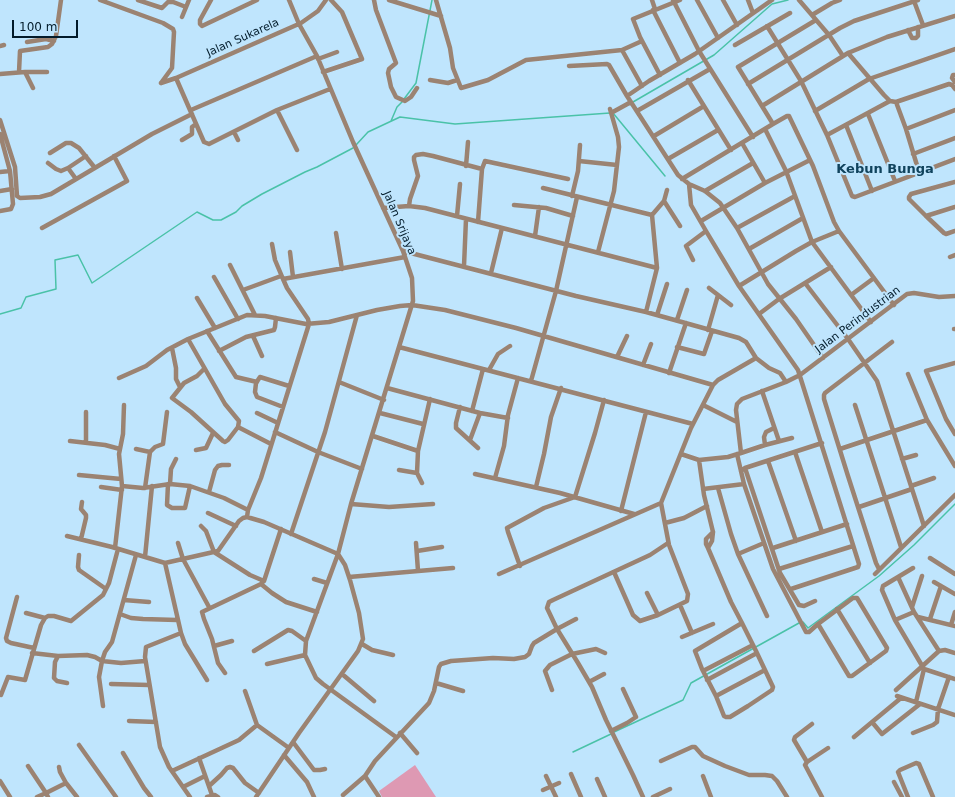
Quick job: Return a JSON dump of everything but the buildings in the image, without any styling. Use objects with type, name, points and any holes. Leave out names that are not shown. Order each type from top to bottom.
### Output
[{"type":"street","points":[[19,72],[20,51],[48,47],[54,41],[61,0]]},
{"type":"street","name":"Jalan Sukarela","points":[[100,0],[163,23],[173,29],[172,68],[161,83],[176,78],[299,24],[318,10],[326,0]]},
{"type":"street","points":[[138,0],[162,8],[168,2],[186,8]]},
{"type":"street","points":[[182,17],[189,0]]},
{"type":"street","points":[[210,0],[200,20],[200,24],[202,26],[257,0]]},
{"type":"street","points":[[176,78],[206,144],[209,144],[277,110],[330,89],[289,0]]},
{"type":"street","points":[[323,72],[362,59],[342,12],[331,0]]},
{"type":"street","points":[[374,0],[376,10],[396,63],[389,69],[388,73],[391,87],[396,97],[403,100],[411,97],[417,88]]},
{"type":"street","points":[[389,0],[403,2],[442,16]]},
{"type":"street","points":[[436,0],[442,16],[450,48],[453,68],[461,88],[488,80],[526,60],[622,50],[642,41]]},
{"type":"street","points":[[652,0],[654,10],[680,63]]},
{"type":"street","points":[[660,75],[642,41],[633,19],[674,1],[680,0]]},
{"type":"street","points":[[697,0],[718,38]]},
{"type":"street","points":[[723,0],[737,25]]},
{"type":"street","points":[[748,0],[753,13]]},
{"type":"street","points":[[627,96],[699,52],[772,0]]},
{"type":"street","points":[[799,0],[845,54],[890,101],[896,102],[950,84],[955,89]]},
{"type":"street","points":[[812,15],[831,1],[840,0]]},
{"type":"street","points":[[674,1],[699,52],[753,136]]},
{"type":"street","points":[[748,84],[854,21],[916,1],[923,25]]},
{"type":"street","points":[[734,45],[790,13]]},
{"type":"street","points":[[762,106],[845,54],[887,37],[955,16]]},
{"type":"street","points":[[773,124],[738,67],[777,42],[816,20]]},
{"type":"street","points":[[767,26],[801,81],[827,135],[852,196],[855,197],[872,191],[955,159]]},
{"type":"street","points":[[908,30],[912,38],[916,38],[918,36],[918,27]]},
{"type":"street","points":[[27,42],[46,39],[54,41]]},
{"type":"street","points":[[815,111],[869,79],[955,49]]},
{"type":"street","points":[[622,50],[642,86]]},
{"type":"street","points":[[0,120],[15,167],[18,197],[47,196],[192,112],[317,58],[337,52]]},
{"type":"street","points":[[569,66],[608,64],[631,103],[654,136],[678,175],[689,184],[705,191],[717,200],[723,207],[779,299],[796,318],[823,358]]},
{"type":"street","points":[[637,111],[688,80],[710,69]]},
{"type":"street","points":[[25,72],[33,88]]},
{"type":"street","points":[[0,74],[46,72]]},
{"type":"street","points":[[955,74],[952,78],[955,82]]},
{"type":"street","points":[[430,80],[448,83],[457,80]]},
{"type":"street","points":[[688,80],[731,150]]},
{"type":"street","name":"Jalan Srijaya","points":[[305,655],[306,641],[338,554],[351,504],[412,305],[412,278],[404,256],[330,89]]},
{"type":"street","points":[[827,135],[890,101]]},
{"type":"street","points":[[896,102],[919,172]]},
{"type":"street","points":[[598,252],[614,191],[617,165],[619,142],[611,113],[631,103]]},
{"type":"street","points":[[654,136],[704,106]]},
{"type":"street","points":[[277,110],[297,150]]},
{"type":"street","points":[[906,129],[955,110]]},
{"type":"street","points":[[868,114],[895,181]]},
{"type":"street","points":[[682,179],[773,124],[789,116],[810,160],[839,231],[894,305]]},
{"type":"street","points":[[182,140],[192,134],[192,127],[196,124]]},
{"type":"street","points":[[846,125],[872,191]]},
{"type":"street","points":[[765,129],[786,171],[812,242],[871,322]]},
{"type":"street","points":[[668,159],[718,130]]},
{"type":"street","points":[[234,132],[238,140]]},
{"type":"street","points":[[0,134],[6,150],[12,189],[12,208],[10,210],[0,211]]},
{"type":"street","points":[[913,154],[955,138]]},
{"type":"street","points":[[50,153],[69,142],[74,144],[96,168]]},
{"type":"street","points":[[466,166],[468,142]]},
{"type":"street","points":[[742,143],[765,183]]},
{"type":"street","points":[[572,196],[579,160],[580,145]]},
{"type":"street","points":[[0,151],[6,150]]},
{"type":"street","points":[[409,206],[418,176],[414,160],[415,155],[423,154],[482,169]]},
{"type":"street","points":[[48,163],[61,171],[86,156]]},
{"type":"street","points":[[42,228],[127,181],[114,156]]},
{"type":"street","points":[[579,160],[617,165]]},
{"type":"street","points":[[701,221],[786,171],[810,160]]},
{"type":"street","points":[[478,222],[482,169],[484,162],[486,161],[568,179]]},
{"type":"street","points":[[705,191],[753,163]]},
{"type":"street","points":[[68,168],[76,179]]},
{"type":"street","points":[[0,172],[10,171]]},
{"type":"street","points":[[955,182],[910,196],[909,199],[946,234],[955,231]]},
{"type":"street","points":[[457,216],[460,184]]},
{"type":"street","points":[[689,184],[691,205],[706,231],[739,286],[796,365],[822,443],[859,564],[858,567],[791,590]]},
{"type":"street","points":[[543,188],[652,215]]},
{"type":"street","points":[[0,191],[12,189]]},
{"type":"street","points":[[646,312],[657,268],[652,215],[664,201],[667,190]]},
{"type":"street","points":[[737,228],[795,196]]},
{"type":"street","points":[[531,381],[556,291],[578,197]]},
{"type":"street","points":[[664,201],[680,226]]},
{"type":"street","points":[[514,205],[539,207],[573,216]]},
{"type":"street","points":[[383,208],[409,206],[425,208],[657,268]]},
{"type":"street","points":[[535,236],[539,207]]},
{"type":"street","points":[[926,216],[955,207]]},
{"type":"street","points":[[749,249],[803,218]]},
{"type":"street","points":[[464,266],[466,219]]},
{"type":"street","points":[[491,274],[502,228]]},
{"type":"street","points":[[693,260],[686,246],[706,231]]},
{"type":"street","points":[[739,286],[812,242],[839,231]]},
{"type":"street","points":[[336,233],[342,269]]},
{"type":"street","points":[[247,517],[248,510],[261,478],[270,444],[309,324],[308,319],[282,278],[275,260],[272,244]]},
{"type":"street","points":[[402,251],[556,291],[677,320],[739,338],[746,342],[756,358],[769,368],[780,373],[786,382]]},
{"type":"street","points":[[290,252],[293,277]]},
{"type":"street","points":[[243,290],[282,278],[342,269],[404,256]]},
{"type":"street","points":[[230,265],[255,314]]},
{"type":"street","points":[[759,314],[779,299],[831,268]]},
{"type":"street","points":[[214,277],[238,318]]},
{"type":"street","points":[[851,295],[874,278]]},
{"type":"street","points":[[805,283],[865,362],[877,381],[924,526]]},
{"type":"street","points":[[657,315],[667,284]]},
{"type":"street","points":[[709,288],[731,305]]},
{"type":"street","points":[[677,320],[687,290]]},
{"type":"street","name":"Jalan Perindustrian","points":[[737,422],[736,410],[739,401],[800,375],[894,305],[903,296],[912,293],[939,297],[955,296]]},
{"type":"street","points":[[677,347],[704,354],[718,295]]},
{"type":"street","points":[[197,298],[215,328]]},
{"type":"street","points":[[119,378],[146,366],[188,339],[238,318],[255,314],[309,324],[328,322],[377,310],[412,305],[445,310],[544,335],[713,385]]},
{"type":"street","points":[[291,534],[325,432],[357,315]]},
{"type":"street","points":[[219,351],[246,337],[274,330],[276,318]]},
{"type":"street","points":[[669,373],[686,323]]},
{"type":"street","points":[[207,331],[236,378],[257,382]]},
{"type":"street","points":[[253,336],[262,356]]},
{"type":"street","points":[[617,357],[627,336]]},
{"type":"street","points":[[188,339],[225,404],[239,421],[238,427],[225,442],[191,412],[172,398],[184,383],[197,376],[204,369]]},
{"type":"street","points":[[879,569],[858,507],[824,395],[825,392],[892,342]]},
{"type":"street","points":[[643,365],[651,344]]},
{"type":"street","points":[[489,370],[498,354],[510,346]]},
{"type":"street","points":[[399,347],[561,388],[693,424]]},
{"type":"street","points":[[172,348],[176,368],[176,379],[180,387]]},
{"type":"street","points":[[614,572],[633,615],[642,621],[688,601],[689,596],[668,543],[661,503],[693,424],[713,385],[718,380],[756,358]]},
{"type":"street","points":[[955,363],[926,371],[946,419],[955,434]]},
{"type":"street","points":[[472,410],[483,369]]},
{"type":"street","points":[[908,374],[928,420],[955,466]]},
{"type":"street","points":[[283,407],[257,397],[255,392],[257,382],[260,377],[263,377],[289,386]]},
{"type":"street","points":[[495,478],[504,446],[508,418],[518,378]]},
{"type":"street","points":[[339,382],[384,400]]},
{"type":"street","points":[[387,388],[480,413],[508,418]]},
{"type":"street","points":[[536,487],[551,417],[561,388]]},
{"type":"street","points":[[762,391],[779,441]]},
{"type":"street","points":[[422,483],[417,473],[418,451],[430,399]]},
{"type":"street","points":[[575,498],[604,400]]},
{"type":"street","points":[[26,613],[45,618],[48,616],[54,616],[71,621],[103,595],[109,583],[117,548],[122,488],[119,454],[123,434],[124,404]]},
{"type":"street","points":[[703,405],[737,422],[739,454],[743,470],[773,548],[779,569],[800,605],[804,606],[815,601]]},
{"type":"street","points":[[855,405],[901,547]]},
{"type":"street","points":[[460,407],[456,428],[478,448]]},
{"type":"street","points":[[86,412],[86,443]]},
{"type":"street","points":[[145,488],[150,452],[155,447],[163,444],[167,412]]},
{"type":"street","points":[[621,511],[646,412]]},
{"type":"street","points":[[257,413],[278,423]]},
{"type":"street","points":[[380,413],[423,424]]},
{"type":"street","points":[[470,440],[480,413]]},
{"type":"street","points":[[840,449],[928,420]]},
{"type":"street","points":[[238,427],[270,444]]},
{"type":"street","points":[[765,445],[764,437],[766,432],[774,428]]},
{"type":"street","points":[[275,432],[318,452],[362,469]]},
{"type":"street","points":[[196,450],[206,448],[213,433]]},
{"type":"street","points":[[372,436],[418,451]]},
{"type":"street","points":[[681,454],[699,460],[728,457],[792,438]]},
{"type":"street","points":[[70,441],[105,445],[120,449]]},
{"type":"street","points":[[743,470],[822,443]]},
{"type":"street","points":[[136,449],[150,452]]},
{"type":"street","points":[[795,452],[822,532]]},
{"type":"street","points":[[902,459],[916,455]]},
{"type":"street","points":[[176,459],[171,469],[168,505],[172,508],[185,508],[190,486]]},
{"type":"street","points":[[699,460],[703,489],[713,532],[712,541],[708,548],[731,602],[742,623],[765,670],[773,685],[772,690],[730,717],[724,716],[695,652],[742,623]]},
{"type":"street","points":[[768,461],[796,541]]},
{"type":"street","points":[[209,492],[215,470],[218,466],[229,465]]},
{"type":"street","points":[[399,470],[417,473]]},
{"type":"street","points":[[743,470],[744,484],[773,569],[806,632],[807,633],[818,624],[838,609],[856,597],[886,648],[884,653],[852,676],[848,675],[818,624]]},
{"type":"street","points":[[475,474],[560,492],[575,498],[634,514]]},
{"type":"street","points":[[79,475],[121,479]]},
{"type":"street","points":[[858,507],[885,498],[934,478]]},
{"type":"street","points":[[101,487],[145,488],[169,484],[190,486],[224,498],[248,510]]},
{"type":"street","points":[[703,489],[744,484]]},
{"type":"street","points":[[144,557],[152,486]]},
{"type":"street","points":[[718,488],[738,554],[767,616]]},
{"type":"street","points":[[875,574],[955,495]]},
{"type":"street","points":[[520,566],[507,528],[544,508],[575,498]]},
{"type":"street","points":[[81,539],[86,518],[85,514],[81,510],[82,502]]},
{"type":"street","points":[[499,574],[661,503]]},
{"type":"street","points":[[351,504],[389,507],[433,504]]},
{"type":"street","points":[[665,523],[684,518],[707,506]]},
{"type":"street","points":[[208,512],[236,526]]},
{"type":"street","points":[[67,536],[166,562],[218,551],[236,526],[243,518],[247,517],[280,529],[338,554],[349,577],[359,613],[363,633],[362,644],[284,755],[258,795],[245,783],[237,772],[230,767],[227,768],[209,786]]},
{"type":"street","points":[[773,548],[847,524]]},
{"type":"street","points":[[201,526],[206,531],[214,552],[262,582],[286,602],[317,612]]},
{"type":"street","points":[[225,673],[218,662],[212,639],[202,613],[209,607],[262,582],[280,529]]},
{"type":"street","points":[[178,542],[183,559],[209,607]]},
{"type":"street","points":[[416,543],[418,571]]},
{"type":"street","points":[[643,797],[612,734],[589,682],[557,629],[547,608],[549,602],[650,555],[668,543]]},
{"type":"street","points":[[738,554],[764,543]]},
{"type":"street","points":[[779,569],[853,546]]},
{"type":"street","points":[[417,551],[442,547]]},
{"type":"street","points":[[79,554],[79,570],[106,589]]},
{"type":"street","points":[[103,706],[100,677],[102,661],[105,652],[112,642],[136,555]]},
{"type":"street","points":[[930,558],[955,574]]},
{"type":"street","points":[[166,562],[181,633],[185,644],[207,680]]},
{"type":"street","points":[[349,577],[453,568]]},
{"type":"street","points":[[913,568],[884,586],[882,590],[895,620],[923,667],[955,679]]},
{"type":"street","points":[[895,620],[913,609],[922,576]]},
{"type":"street","points":[[898,577],[913,609],[938,651]]},
{"type":"street","points":[[314,579],[327,583]]},
{"type":"street","points":[[934,582],[955,594]]},
{"type":"street","points":[[930,619],[940,586]]},
{"type":"street","points":[[647,593],[658,615]]},
{"type":"street","points":[[17,596],[6,638],[8,642],[33,651],[58,656],[87,655],[102,661],[121,663],[146,661]]},
{"type":"street","points":[[124,600],[149,602]]},
{"type":"street","points":[[680,605],[692,634]]},
{"type":"street","points":[[838,609],[870,663]]},
{"type":"street","points":[[918,617],[953,626],[955,612]]},
{"type":"street","points":[[120,614],[131,618],[171,621],[178,620]]},
{"type":"street","points":[[1,695],[8,676],[25,680],[41,625],[45,618]]},
{"type":"street","points":[[343,796],[365,776],[400,733],[428,703],[436,683],[441,664],[493,658],[514,659],[525,657],[529,654],[534,643],[576,619]]},
{"type":"street","points":[[682,637],[713,624]]},
{"type":"street","points":[[254,651],[288,630],[292,631],[306,641]]},
{"type":"street","points":[[181,633],[146,647],[145,652],[160,747],[169,768],[190,797]]},
{"type":"street","points":[[214,646],[232,640]]},
{"type":"street","points":[[362,644],[372,650],[393,655]]},
{"type":"street","points":[[705,676],[753,646]]},
{"type":"street","points":[[552,690],[546,673],[546,668],[550,665],[572,654],[596,649],[605,653]]},
{"type":"street","points":[[896,690],[923,667],[938,651],[945,650],[955,653]]},
{"type":"street","points":[[705,676],[756,652]]},
{"type":"street","points":[[267,664],[305,655],[316,678],[396,738]]},
{"type":"street","points":[[58,656],[55,662],[54,678],[57,681],[67,683]]},
{"type":"street","points":[[872,722],[882,734],[918,703],[923,667]]},
{"type":"street","points":[[716,696],[765,670]]},
{"type":"street","points":[[342,674],[374,701]]},
{"type":"street","points":[[589,682],[604,674]]},
{"type":"street","points":[[913,733],[935,724],[938,719],[938,710],[949,677]]},
{"type":"street","points":[[436,683],[462,691]]},
{"type":"street","points":[[111,684],[149,685]]},
{"type":"street","points":[[612,734],[636,717],[623,688]]},
{"type":"street","points":[[245,691],[257,725],[289,748]]},
{"type":"street","points":[[854,737],[899,697],[955,715]]},
{"type":"street","points":[[129,721],[156,722]]},
{"type":"street","points":[[807,762],[794,740],[794,737],[812,724]]},
{"type":"street","points":[[172,772],[239,740],[257,725]]},
{"type":"street","points":[[400,733],[417,753]]},
{"type":"street","points":[[293,742],[314,770],[325,769]]},
{"type":"street","points":[[79,745],[116,797]]},
{"type":"street","points":[[661,761],[695,747],[703,756],[725,766],[749,775],[765,774],[772,776],[787,797]]},
{"type":"street","points":[[822,797],[805,766],[805,763],[828,748]]},
{"type":"street","points":[[123,753],[151,797]]},
{"type":"street","points":[[284,755],[307,782],[314,797]]},
{"type":"street","points":[[199,758],[209,786],[209,796],[215,795],[218,797]]},
{"type":"street","points":[[908,797],[898,772],[916,763],[919,764],[933,797]]},
{"type":"street","points":[[28,766],[47,795]]},
{"type":"street","points":[[59,767],[66,783],[77,797]]},
{"type":"street","points":[[571,774],[580,797]]},
{"type":"street","points":[[183,787],[205,776]]},
{"type":"street","points":[[365,776],[379,797]]},
{"type":"street","points":[[546,776],[556,797]]},
{"type":"street","points":[[703,776],[711,797]]},
{"type":"street","points":[[597,779],[605,797]]},
{"type":"street","points":[[0,781],[10,797]]},
{"type":"street","points":[[894,782],[902,797]]},
{"type":"street","points":[[37,797],[47,795],[66,783]]},
{"type":"street","points":[[543,790],[559,783]]},
{"type":"street","points":[[654,797],[670,789]]},
{"type":"shaded area","points":[[415,765],[436,797],[382,797],[379,791]]},
{"type":"waterway","points":[[404,99],[416,83],[432,0]]},
{"type":"waterway","points":[[633,102],[714,55],[772,4],[788,0]]},
{"type":"waterway","points":[[391,121],[397,107],[402,102]]},
{"type":"waterway","points":[[356,145],[368,132],[400,117],[455,124],[610,113]]},
{"type":"waterway","points":[[613,113],[665,176]]},
{"type":"waterway","points":[[0,314],[21,308],[26,297],[56,289],[55,260],[78,255],[92,283],[197,212],[213,220],[221,220],[236,212],[242,206],[262,194],[353,148]]},
{"type":"waterway","points":[[803,622],[808,628],[879,576],[914,545],[955,504]]},
{"type":"waterway","points":[[614,732],[683,700],[691,683],[799,623]]},
{"type":"waterway","points":[[573,752],[611,734]]},
{"type":"district","name":"Kebun Bunga","points":[[885,170]]}]
